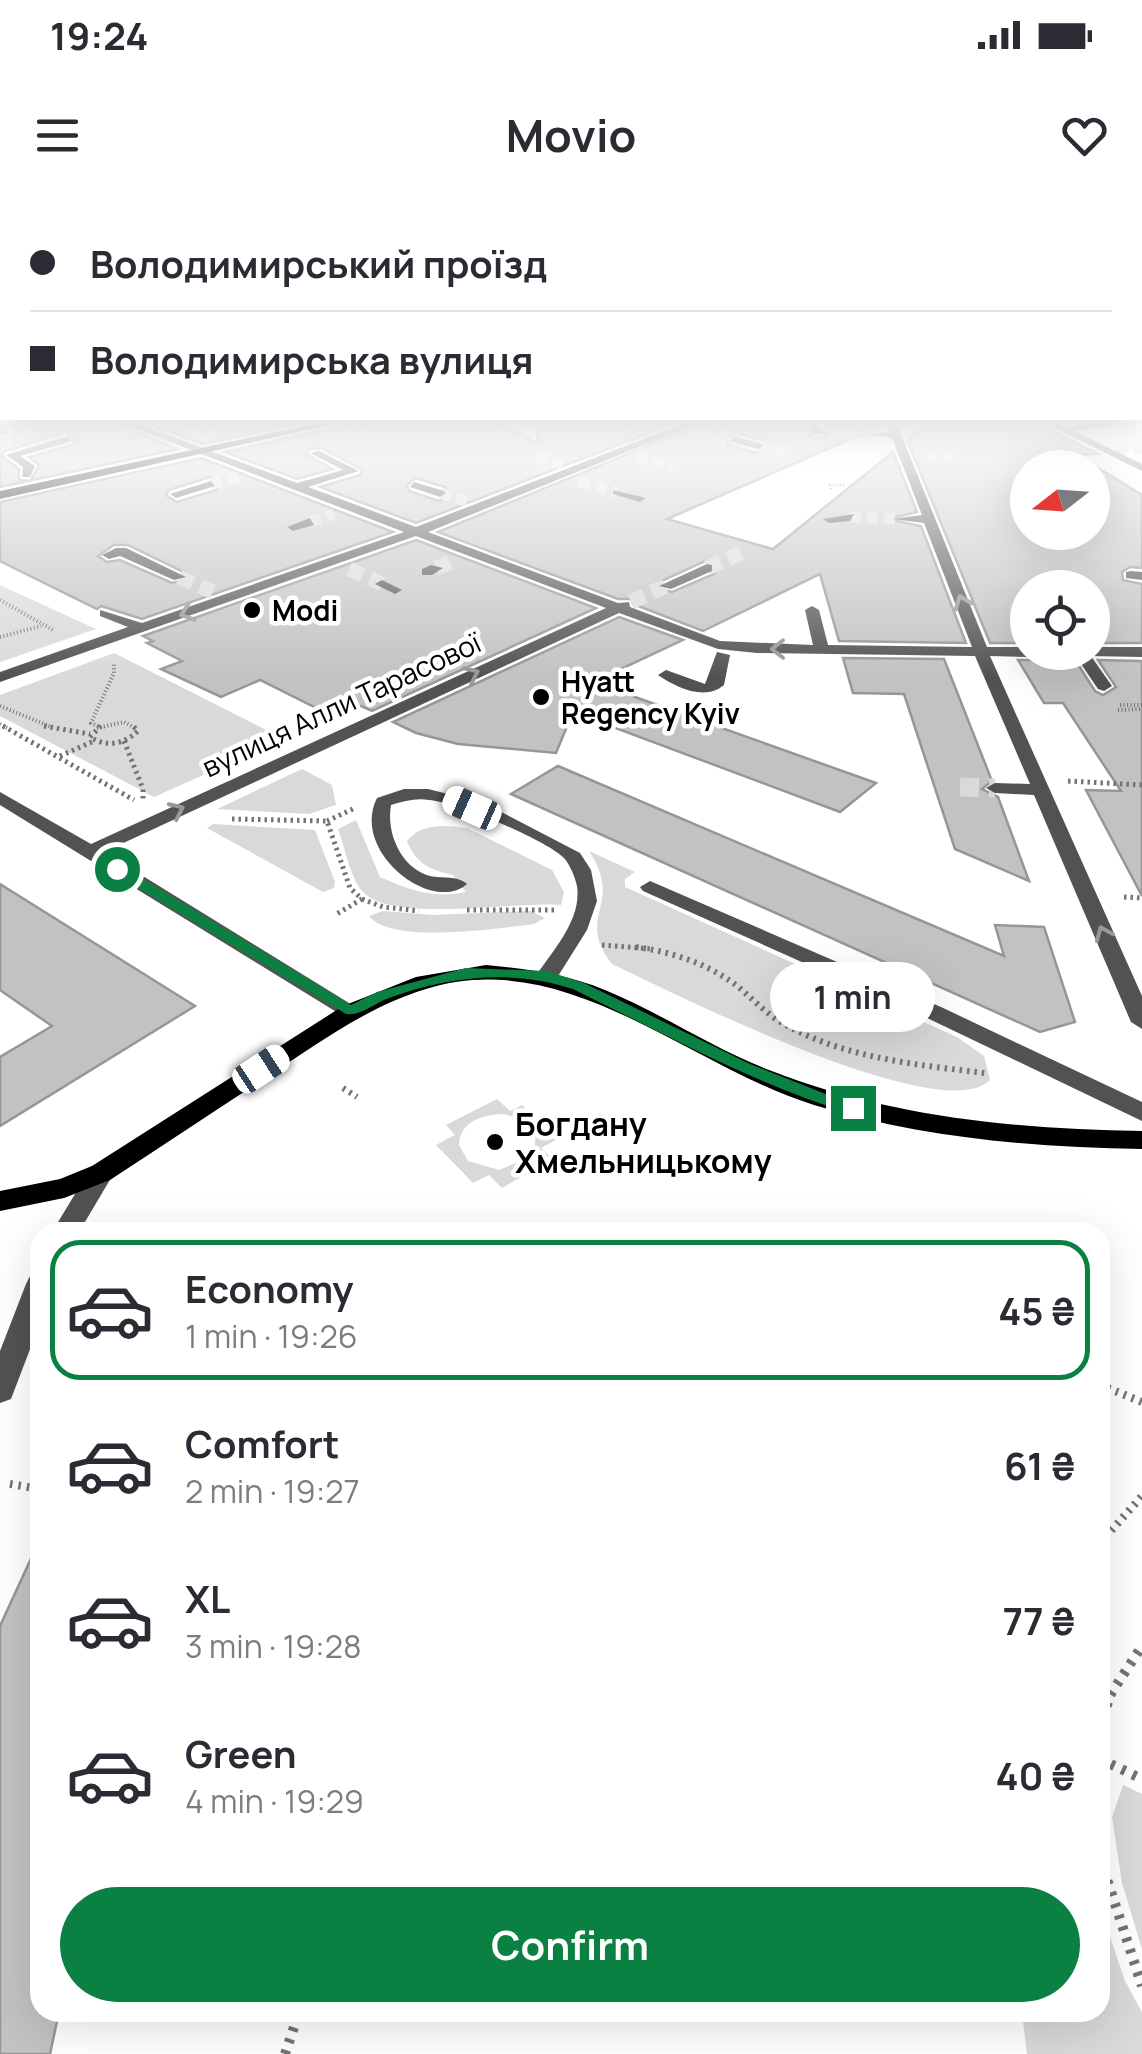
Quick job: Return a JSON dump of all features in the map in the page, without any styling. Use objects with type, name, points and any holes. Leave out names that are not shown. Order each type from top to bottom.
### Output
[{"type":"main road","points":[[0,1201],[64,1188],[101,1173],[351,1011],[382,995],[466,972],[547,976],[578,986],[798,1090],[891,1118],[994,1135],[1142,1140]]},
{"type":"street","points":[[351,506],[624,605],[727,647],[1010,652]]},
{"type":"street","points":[[0,677],[143,628],[220,595],[332,562],[473,506]]},
{"type":"street","points":[[926,506],[981,652],[1142,1022]]},
{"type":"street","points":[[334,514],[355,507]]},
{"type":"street","points":[[829,519],[850,517]]},
{"type":"street","points":[[898,519],[930,520]]},
{"type":"street","points":[[293,528],[310,522]]},
{"type":"street","points":[[109,555],[121,552],[179,577]]},
{"type":"street","points":[[457,560],[476,553]]},
{"type":"street","points":[[332,562],[348,569]]},
{"type":"street","points":[[666,586],[707,568]]},
{"type":"street","name":"вулиця Алли Тарасової","points":[[89,852],[624,605]]},
{"type":"street","points":[[812,610],[820,649]]},
{"type":"street","points":[[105,613],[143,628]]},
{"type":"street","points":[[1110,652],[1142,652]]},
{"type":"street","points":[[666,675],[706,690],[716,685],[722,654]]},
{"type":"street","points":[[1093,670],[1104,686]]},
{"type":"street","points":[[995,788],[1042,790]]},
{"type":"street","points":[[456,884],[418,881],[394,863],[380,827],[382,802],[406,791],[440,793],[570,852],[584,870],[590,890],[573,937],[547,976]]},
{"type":"street","points":[[0,797],[351,1011]]},
{"type":"street","points":[[650,887],[933,1012],[1142,1112]]},
{"type":"street","points":[[1116,964],[1142,964]]},
{"type":"street","points":[[71,1222],[101,1173]]},
{"type":"street","points":[[0,1390],[30,1310]]},
{"type":"path","points":[[0,600],[36,618],[41,626],[0,637]]},
{"type":"path","points":[[98,726],[92,723],[114,672],[114,662]]},
{"type":"path","points":[[0,706],[47,727],[90,734]]},
{"type":"path","points":[[1106,710],[1142,710]]},
{"type":"path","points":[[60,756],[94,741],[123,741],[136,735],[134,724],[122,722],[98,726],[90,734]]},
{"type":"path","points":[[0,724],[142,806],[143,789],[128,744],[123,741]]},
{"type":"path","points":[[90,734],[94,741]]},
{"type":"path","points":[[1067,782],[1142,785]]},
{"type":"path","points":[[217,818],[327,821],[352,810]]},
{"type":"path","points":[[327,821],[350,888],[362,899],[334,914]]},
{"type":"path","points":[[1124,897],[1142,898]]},
{"type":"path","points":[[573,937],[599,944],[662,950],[735,985],[786,1024],[846,1049],[906,1064],[990,1073]]},
{"type":"path","points":[[344,1088],[357,1098]]},
{"type":"path","points":[[1110,1389],[1142,1402]]},
{"type":"path","points":[[10,1484],[30,1488]]},
{"type":"path","points":[[1110,1532],[1142,1496]]},
{"type":"path","points":[[1110,1695],[1142,1646]]},
{"type":"path","points":[[1110,1764],[1142,1779]]},
{"type":"path","points":[[1110,1888],[1142,1986]]},
{"type":"path","points":[[285,2054],[296,2022]]},
{"type":"shaded area","points":[[0,585],[96,629],[0,662]]},
{"type":"shaded area","points":[[114,653],[284,739],[154,797],[0,716],[0,695]]},
{"type":"shaded area","points":[[302,769],[332,785],[336,805],[309,814],[217,809]]},
{"type":"shaded area","points":[[356,820],[380,877],[391,882],[432,894],[466,892],[453,875],[419,861],[407,841],[427,828],[467,828],[552,870],[564,892],[561,905],[428,909],[379,902],[359,887],[338,829]]},
{"type":"shaded area","points":[[213,824],[315,830],[334,888],[323,892],[207,828]]},
{"type":"shaded area","points":[[589,851],[635,872],[625,879],[625,887],[957,1037],[984,1056],[990,1080],[962,1090],[919,1086],[864,1072],[744,1025],[612,964],[597,934],[602,885]]},
{"type":"shaded area","points":[[383,911],[432,915],[531,911],[545,918],[534,924],[497,929],[422,932],[381,925],[369,916]]},
{"type":"shaded area","points":[[497,1099],[510,1111],[522,1105],[558,1139],[541,1148],[553,1159],[502,1188],[489,1175],[473,1183],[436,1145],[455,1135],[446,1125]],"holes":[[[487,1116],[511,1116],[534,1133],[530,1157],[499,1170],[468,1161],[459,1145],[468,1125]]]},
{"type":"shaded area","points":[[1123,1785],[1142,1794],[1142,1949],[1122,1883],[1112,1817]]},
{"type":"shaded area","points":[[1110,1937],[1125,1981],[1142,2012],[1142,2054],[1027,2054],[1023,2022],[1110,2022]]},
{"type":"building","points":[[0,506],[324,506],[393,532],[142,619],[101,606],[97,609],[0,561]],"holes":[[[114,545],[128,545],[188,574],[189,579],[172,583],[120,560],[107,562],[98,556]]]},
{"type":"building","points":[[369,506],[461,506],[416,523]]},
{"type":"building","points":[[502,506],[698,506],[667,519],[773,549],[827,506],[914,506],[917,512],[888,519],[921,526],[966,643],[839,641],[820,574],[703,631],[633,604],[631,599],[618,599],[438,532]],"holes":[[[705,561],[715,563],[714,574],[672,592],[656,588],[657,583]]]},
{"type":"building","points":[[934,506],[1010,506],[1010,550],[1110,550],[1110,506],[1142,506],[1142,568],[1130,567],[1122,572],[1123,580],[1142,584],[1142,643],[1110,643],[1110,570],[1010,570],[1010,643],[990,643]]},
{"type":"building","points":[[416,540],[596,608],[372,711],[361,706],[334,717],[260,680],[221,697],[161,669],[182,661],[147,643],[153,641],[143,636]]},
{"type":"building","points":[[619,617],[683,640],[593,682],[876,783],[840,812],[573,712],[556,753],[458,744],[416,733],[393,722]]},
{"type":"building","points":[[843,658],[944,659],[992,781],[982,789],[998,797],[1029,881],[955,849],[904,694],[853,693]]},
{"type":"building","points":[[1110,660],[1142,661],[1142,896],[1086,790],[1121,791],[1063,703],[1044,703],[1024,670],[1082,670],[1095,691],[1103,695],[1116,687],[1105,670],[1110,670]]},
{"type":"building","points":[[558,766],[1004,956],[995,925],[1044,927],[1075,1022],[1040,1032],[511,794]]},
{"type":"building","points":[[0,884],[195,1006],[0,1126],[0,1057],[52,1026],[0,990]]},
{"type":"building","points":[[30,1561],[30,2022],[57,2022],[50,2054],[0,2054],[0,1626]]},
{"type":"tunnel","points":[[310,522],[334,514]]},
{"type":"tunnel","points":[[850,517],[898,519]]},
{"type":"tunnel","points":[[707,568],[741,553],[736,555]]},
{"type":"tunnel","points":[[436,568],[457,560]]},
{"type":"tunnel","points":[[349,569],[382,584]]},
{"type":"tunnel","points":[[179,577],[213,592]]},
{"type":"tunnel","points":[[631,602],[666,586]]},
{"type":"tunnel","points":[[960,787],[995,788]]},
{"type":"place","name":"Modi","points":[[252,610]]},
{"type":"place","name":"Hyatt Regency Kyiv","points":[[541,697]]},
{"type":"place","name":"Богдану Хмельницькому","points":[[495,1142]]},
{"type":"route","points":[[117,869],[351,1011],[414,984],[466,972],[499,970],[547,976],[578,986],[745,1068],[853,1108]]}]
